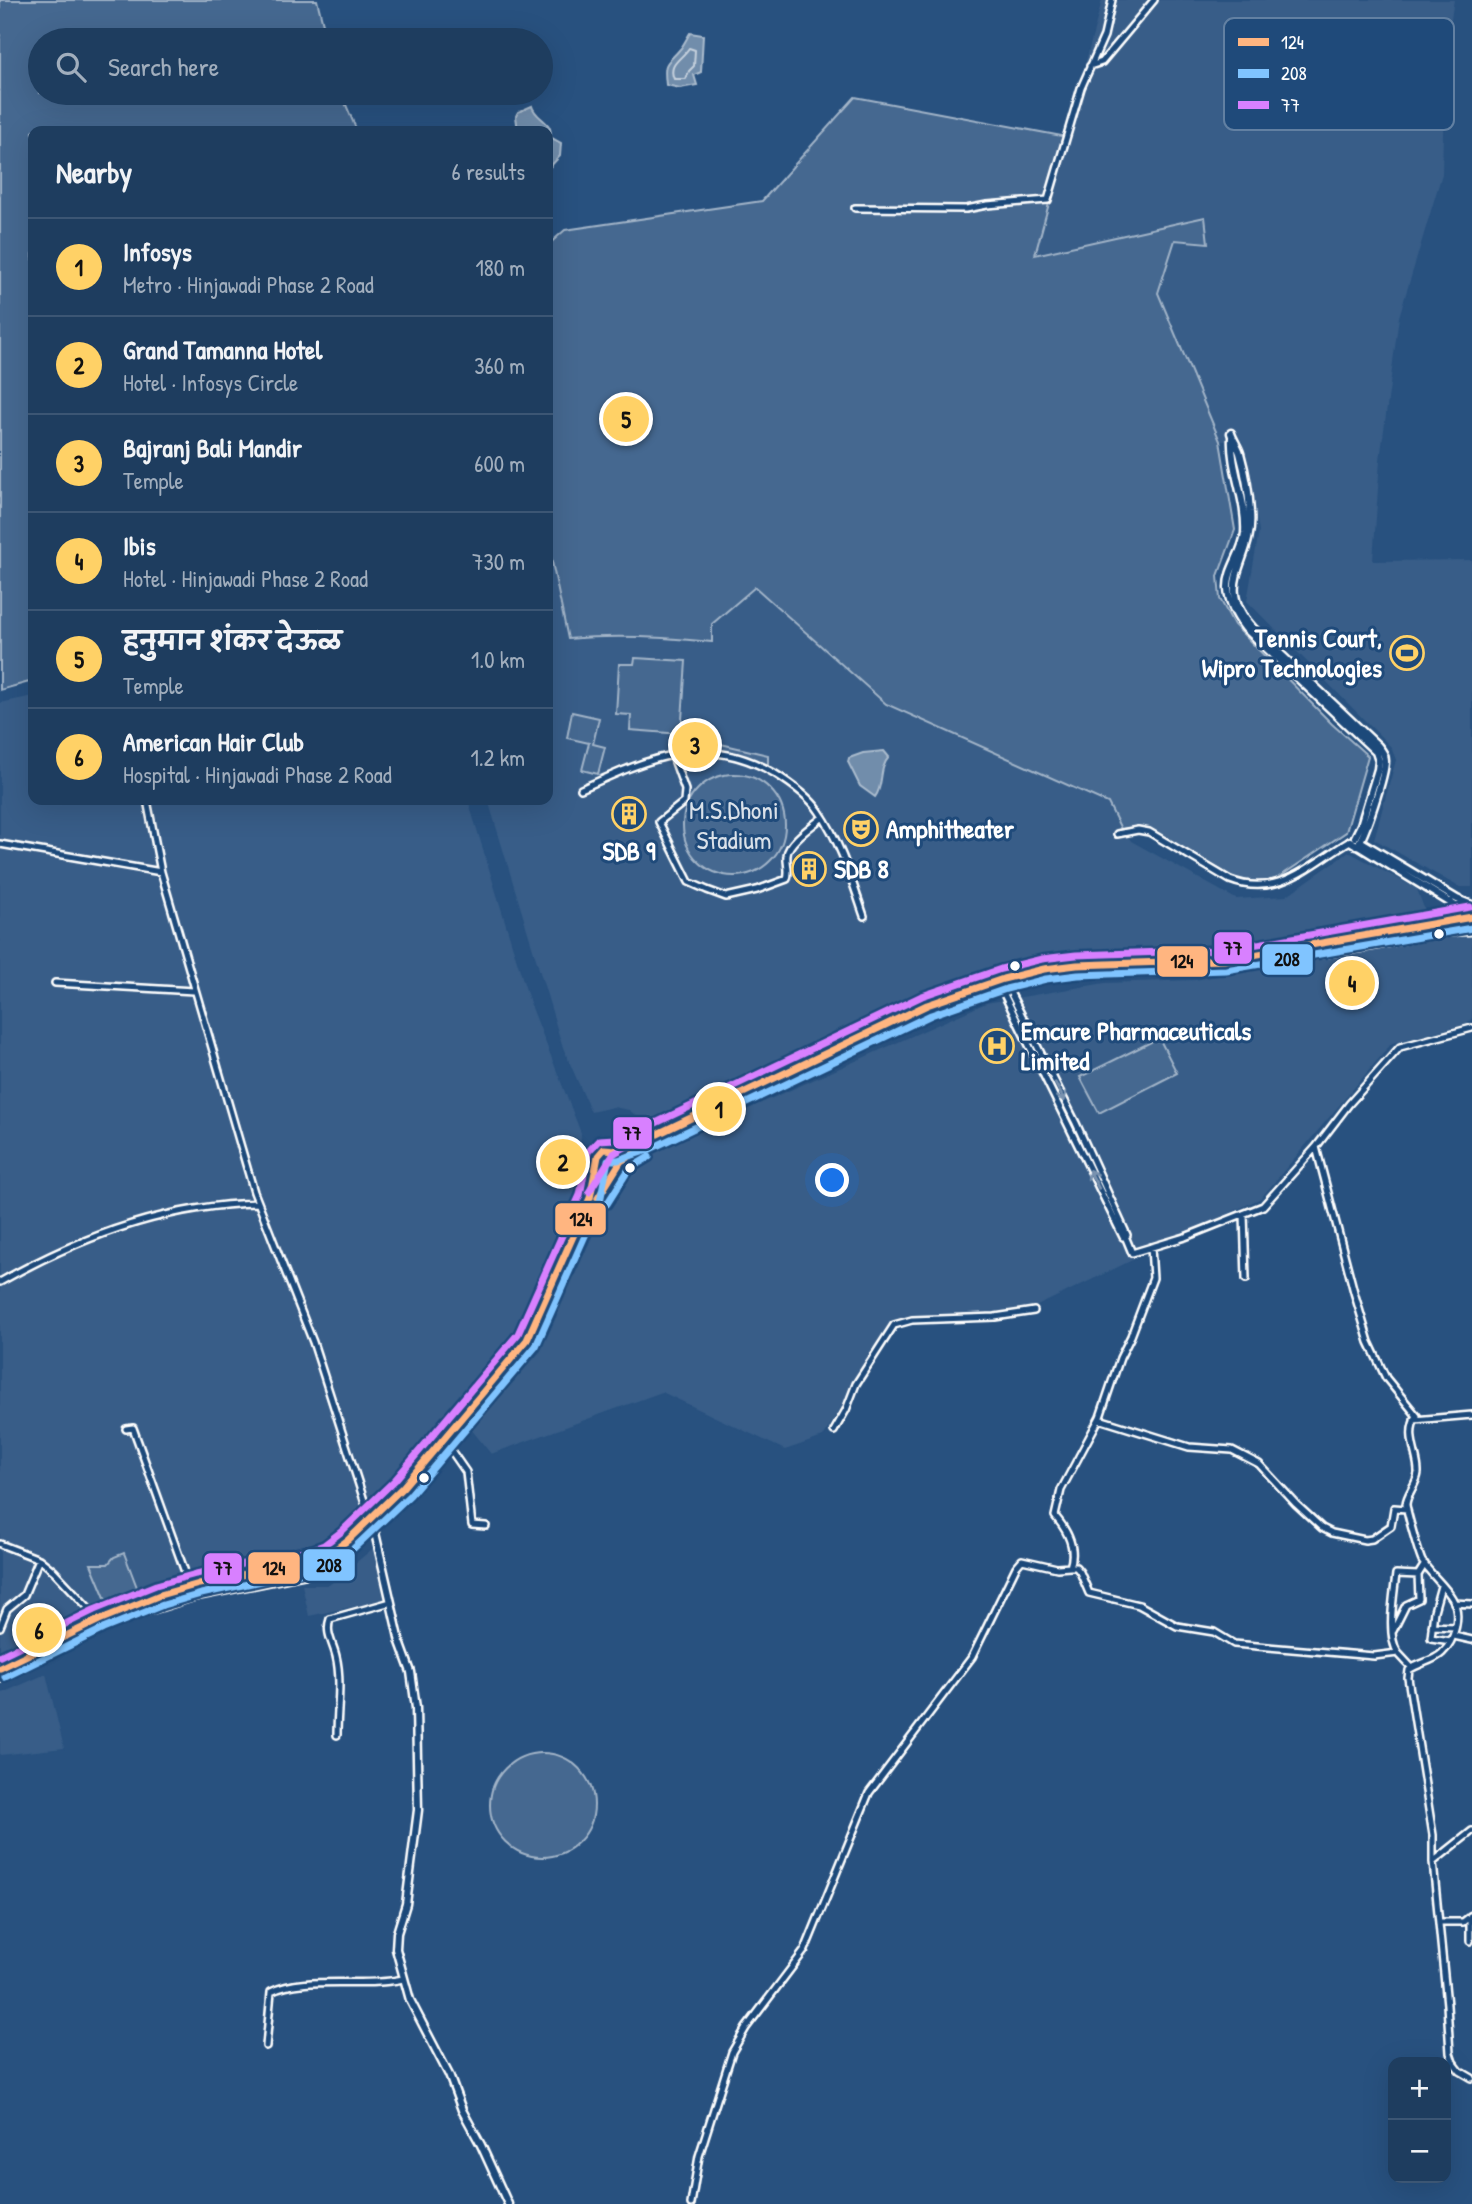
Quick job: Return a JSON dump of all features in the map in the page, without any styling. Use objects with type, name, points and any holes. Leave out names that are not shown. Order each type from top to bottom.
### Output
[{"type":"main road","points":[[0,1668],[99,1619],[141,1602],[190,1586],[301,1563],[329,1554],[372,1524],[448,1446],[540,1331],[597,1200],[621,1161],[914,1018],[1044,969],[1077,965],[1224,960],[1472,916]]},
{"type":"main road","points":[[0,1677],[111,1623],[193,1595],[323,1568],[345,1555],[522,1354],[590,1198],[598,1156],[607,1148],[617,1150],[643,1141],[927,1004],[1002,983],[1078,972],[1224,967],[1447,931],[1472,930]]},
{"type":"main road","points":[[617,1150],[621,1161]]},
{"type":"main road","points":[[598,1165],[605,1171],[614,1171]]},
{"type":"main road","points":[[190,1586],[193,1595]]},
{"type":"street","points":[[855,208],[966,209],[1048,200],[1081,88],[1104,36],[1112,0]]},
{"type":"street","points":[[1090,66],[1102,62],[1154,0]]},
{"type":"street","points":[[1104,36],[1118,41]]},
{"type":"street","points":[[1117,834],[1138,830],[1149,832],[1230,880],[1264,887],[1285,880],[1356,842],[1378,769],[1377,755],[1368,744],[1245,628],[1230,603],[1230,572],[1245,536],[1242,478],[1231,448],[1232,435]]},
{"type":"street","points":[[580,789],[673,754],[697,751],[726,754],[760,765],[788,782],[818,809],[864,916]]},
{"type":"street","points":[[673,754],[685,790],[684,802],[659,822],[689,882],[707,890],[726,897],[787,879],[787,854],[792,842],[822,817]]},
{"type":"street","points":[[148,805],[161,872],[258,1203],[313,1342],[372,1524],[400,1642],[411,1672],[416,1708],[419,1780],[418,1810],[406,1904],[397,1933],[396,1949],[403,1979],[410,2000],[449,2075],[462,2110],[508,2204]]},
{"type":"street","points":[[1356,842],[1472,916]]},
{"type":"street","points":[[1356,842],[1472,905]]},
{"type":"street","points":[[0,844],[161,872]]},
{"type":"street","points":[[1446,922],[1452,910],[1451,901]]},
{"type":"street","points":[[55,983],[194,991]]},
{"type":"street","points":[[1002,983],[1088,1151],[1127,1235],[1125,1236]]},
{"type":"street","points":[[1002,983],[1081,1154],[1132,1253],[1185,1237],[1263,1206],[1400,1047],[1472,1027]]},
{"type":"street","points":[[1316,1147],[1369,1342],[1386,1378],[1417,1416],[1414,1420],[1412,1444],[1418,1472],[1406,1504],[1421,1559],[1454,1603],[1453,1638],[1439,1656],[1409,1670],[1408,1678],[1433,1835],[1450,2053],[1453,2062],[1472,2078]]},
{"type":"street","points":[[1081,1154],[1088,1151]]},
{"type":"street","points":[[0,1282],[41,1260],[143,1219],[186,1210],[258,1203]]},
{"type":"street","points":[[1244,1214],[1246,1279]]},
{"type":"street","points":[[1070,1567],[1073,1559],[1067,1531],[1055,1516],[1061,1490],[1099,1419],[1120,1358],[1132,1336],[1153,1278],[1151,1247]]},
{"type":"street","points":[[834,1431],[856,1384],[894,1325],[912,1320],[995,1318],[1034,1311]]},
{"type":"street","points":[[1414,1420],[1472,1415]]},
{"type":"street","points":[[1099,1419],[1189,1447],[1232,1450],[1259,1464],[1296,1504],[1322,1528],[1332,1532],[1365,1541],[1373,1539],[1391,1526],[1394,1508],[1407,1508]]},
{"type":"street","points":[[126,1429],[133,1428],[190,1586]]},
{"type":"street","points":[[448,1446],[466,1472],[472,1525],[486,1526]]},
{"type":"street","points":[[0,1545],[39,1559],[54,1571],[99,1619]]},
{"type":"street","points":[[0,1628],[7,1609],[24,1595],[39,1559]]},
{"type":"street","points":[[691,2204],[699,2156],[732,2052],[746,2028],[805,1950],[869,1793],[972,1657],[1016,1567],[1022,1560],[1056,1567],[1076,1567],[1085,1587],[1093,1595],[1139,1605],[1177,1626],[1214,1632],[1234,1644],[1374,1656],[1398,1653]]},
{"type":"street","points":[[1393,1631],[1406,1605],[1419,1599],[1418,1575],[1424,1564]]},
{"type":"street","points":[[1412,1668],[1394,1647],[1391,1615],[1396,1574],[1418,1575]]},
{"type":"street","points":[[1441,1586],[1431,1638],[1472,1640]]},
{"type":"street","points":[[337,1735],[338,1665],[330,1641],[330,1619],[391,1602]]},
{"type":"street","points":[[1454,1603],[1472,1604]]},
{"type":"street","points":[[1432,1626],[1455,1627]]},
{"type":"street","points":[[1433,1862],[1472,1831]]},
{"type":"street","points":[[1439,1922],[1463,1922],[1471,1916]]},
{"type":"street","points":[[1470,1941],[1471,1916]]},
{"type":"street","points":[[267,2046],[271,1992],[308,1984],[385,1983],[403,1979]]},
{"type":"shaded area","points":[[1102,0],[1454,0],[1451,18],[1224,18],[1224,130],[1443,130],[1442,174],[1399,317],[1380,460],[1373,561],[1472,560],[1472,887],[1459,887],[1374,839],[1396,760],[1391,747],[1247,601],[1259,531],[1242,441],[1220,441],[1158,293],[1175,239],[1205,218],[1035,255]]},
{"type":"shaded area","points":[[685,545],[1109,800],[1131,841],[1236,899],[1286,896],[1349,852],[1417,889],[1427,916],[1210,952],[1062,955],[945,987],[649,1126],[629,1110],[613,1107],[591,1112],[562,1045],[490,805],[553,805],[553,556],[598,548]]},
{"type":"shaded area","points":[[28,697],[28,805],[470,805],[529,1000],[581,1133],[578,1202],[515,1352],[417,1456],[418,1461],[409,1464],[321,1556],[122,1600],[0,1655],[0,703]]},
{"type":"shaded area","points":[[1472,934],[1472,1018],[1467,1024],[1392,1043],[1261,1198],[1033,1308],[889,1328],[823,1437],[785,1450],[662,1392],[491,1454],[471,1429],[541,1351],[613,1190],[642,1156],[986,1003],[1105,983],[1195,980],[1427,938]]},
{"type":"shaded area","points":[[377,1545],[389,1599],[309,1616],[302,1585],[329,1585]]},
{"type":"shaded area","points":[[46,1674],[64,1748],[0,1755],[0,1694]]},
{"type":"green space","points":[[0,0],[317,0],[324,28],[28,28],[28,105],[346,105],[355,126],[28,126],[28,682],[0,690]]},
{"type":"green space","points":[[855,97],[1067,137],[1035,255],[1205,217],[1208,243],[1175,240],[1158,293],[1220,441],[1235,530],[1218,576],[1220,599],[1234,625],[1332,724],[1368,756],[1346,832],[1273,881],[1257,883],[1238,880],[1152,830],[1136,827],[1121,829],[1108,803],[886,704],[755,587],[712,624],[712,642],[640,637],[568,639],[553,567],[553,241],[565,230],[762,201]]},
{"type":"green space","points":[[635,658],[686,661],[681,734],[630,730],[631,715],[616,714],[619,664],[634,664]]},
{"type":"green space","points":[[572,712],[599,718],[593,744],[605,747],[598,774],[582,770],[589,743],[567,738]]},
{"type":"green space","points":[[691,737],[768,755],[768,770],[728,755],[690,751]]},
{"type":"green space","name":"M.S.Dhoni Stadium","points":[[734,774],[753,778],[770,789],[781,806],[785,825],[781,844],[770,861],[753,872],[734,876],[715,872],[698,861],[687,844],[683,825],[687,806],[698,789],[715,778]]},
{"type":"green space","points":[[1159,1038],[1177,1073],[1099,1113],[1080,1077]]},
{"type":"green space","points":[[124,1553],[138,1590],[106,1600],[91,1564],[108,1564],[114,1557]]},
{"type":"green space","points":[[542,1753],[562,1757],[579,1768],[590,1785],[594,1805],[590,1825],[579,1842],[562,1853],[542,1857],[522,1853],[505,1842],[494,1825],[490,1805],[494,1785],[505,1768],[522,1757]]},
{"type":"water","points":[[690,33],[703,35],[701,72],[694,75],[697,85],[680,88],[666,85],[667,63]]},
{"type":"water","points":[[532,106],[548,126],[517,126],[518,112]]},
{"type":"water","points":[[553,139],[561,143],[560,156],[553,164]]},
{"type":"water","points":[[884,751],[889,757],[883,767],[875,797],[860,786],[848,762],[849,758],[863,753]]},
{"type":"transit line","name":"77","points":[[0,1656],[94,1610],[156,1585],[313,1549],[324,1545],[341,1532],[395,1480],[518,1334],[580,1195],[588,1152],[599,1140],[615,1139],[639,1131],[922,996],[1001,969],[1042,959],[1076,955],[1223,950],[1470,907]]},
{"type":"transit line","name":"124","points":[[0,1668],[99,1620],[160,1595],[316,1559],[329,1554],[348,1540],[403,1487],[527,1340],[590,1198],[598,1156],[604,1149],[616,1150],[643,1141],[927,1005],[1003,979],[1044,969],[1077,965],[1224,960],[1472,917]]},
{"type":"transit line","name":"208","points":[[5,1677],[103,1629],[163,1605],[201,1594],[318,1569],[334,1563],[354,1548],[410,1495],[536,1346],[600,1202],[608,1160],[618,1160],[648,1150],[931,1015],[1006,989],[1046,979],[1078,975],[1226,970],[1472,928]]},
{"type":"transit line","name":"77","points":[[589,1192],[613,1154],[639,1139]]},
{"type":"transit line","name":"124","points":[[598,1198],[621,1161],[644,1148]]},
{"type":"transit line","name":"208","points":[[607,1204],[629,1169],[649,1157]]},
{"type":"place","name":"हनुमान शंकर देऊळ","points":[[626,419]]},
{"type":"place","name":"Tennis Court, Wipro Technologies","points":[[1407,653]]},
{"type":"place","name":"Bajranj Bali Mandir","points":[[695,745]]},
{"type":"place","name":"SDB 9","points":[[629,814]]},
{"type":"place","name":"Amphitheater","points":[[861,829]]},
{"type":"place","name":"SDB 8","points":[[809,869]]},
{"type":"place","name":"Ibis","points":[[1352,983]]},
{"type":"place","name":"Emcure Pharmaceuticals Limited","points":[[997,1046]]},
{"type":"place","name":"Infosys","points":[[719,1109]]},
{"type":"place","name":"Grand Tamanna Hotel","points":[[563,1162]]},
{"type":"place","name":"American Hair Club","points":[[39,1630]]}]
